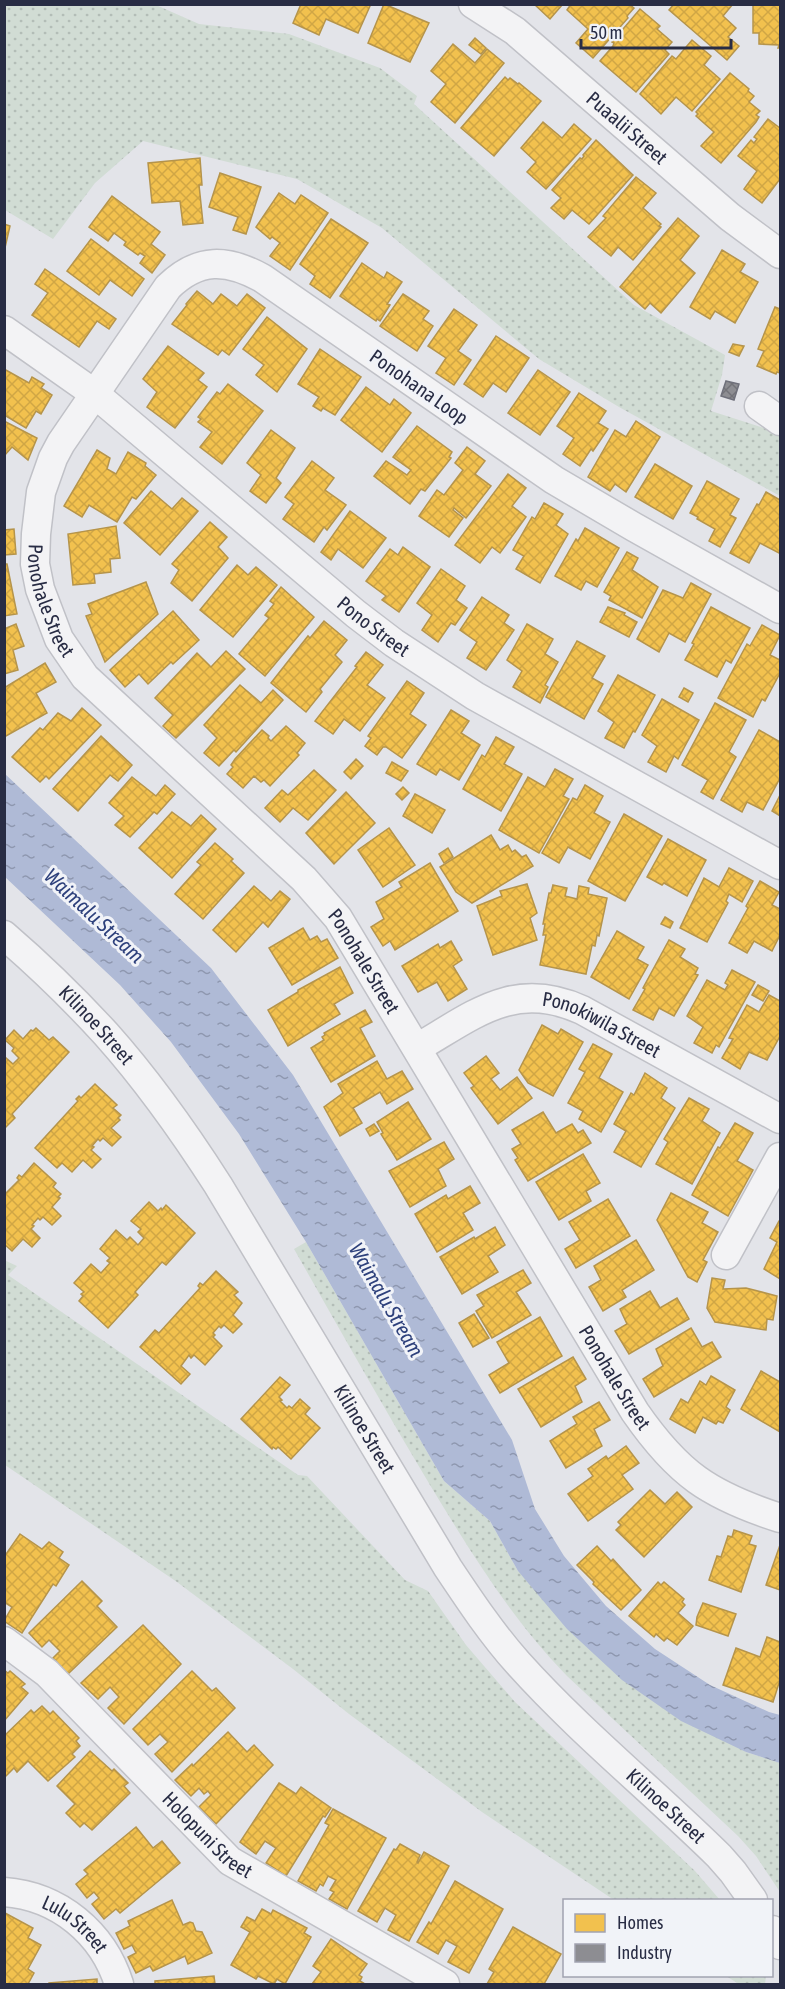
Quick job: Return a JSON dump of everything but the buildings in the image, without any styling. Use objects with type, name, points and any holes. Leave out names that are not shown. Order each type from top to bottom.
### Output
[{"type":"street","name":"Puaalii Street","points":[[473,4],[515,31],[730,218],[780,254]]},
{"type":"street","name":"Ponohana Loop","points":[[94,393],[168,287],[176,279],[196,268],[210,264],[232,265],[262,278],[554,480],[780,609]]},
{"type":"street","name":"Pono Street","points":[[4,330],[94,393],[394,644],[475,696],[780,865]]},
{"type":"street","name":"Ponohale Street","points":[[94,393],[53,458],[38,509],[35,564],[43,598],[59,639],[85,677],[101,694],[304,879],[323,899],[353,941],[629,1402],[662,1450],[711,1490],[750,1508],[780,1518]]},
{"type":"street","name":"Kilinoe Street","points":[[4,934],[61,987],[106,1034],[181,1127],[448,1568],[490,1629],[517,1662],[574,1721],[719,1856],[734,1872],[752,1899]]},
{"type":"street","name":"Ponokiwila Street","points":[[417,1048],[497,1003],[526,998],[554,999],[582,1010],[780,1119]]},
{"type":"street","points":[[726,1255],[780,1157]]},
{"type":"street","name":"Holopuni Street","points":[[4,1641],[47,1673],[230,1861],[410,1976],[445,1984]]},
{"type":"street","name":"Lulu Street","points":[[4,1892],[18,1893],[47,1902],[77,1920],[104,1949],[119,1984]]},
{"type":"shaded area","points":[[4,5],[156,5],[199,24],[289,34],[380,68],[417,96],[414,104],[634,305],[725,355],[722,375],[711,411],[780,433],[780,496],[619,407],[539,359],[382,228],[297,179],[143,141],[95,183],[53,239],[5,210]]},
{"type":"shaded area","points":[[306,1242],[444,1481],[490,1521],[518,1571],[746,1752],[780,1763],[780,1892],[756,1856],[738,1836],[567,1676],[546,1654],[510,1608],[430,1485],[294,1249]]},
{"type":"shaded area","points":[[4,1260],[17,1266],[8,1275],[298,1475],[307,1476],[405,1580],[428,1591],[466,1645],[515,1702],[695,1871],[719,1899],[612,1899],[482,1812],[349,1714],[177,1582],[5,1465]]},
{"type":"shaded area","points":[[728,1977],[766,1977],[765,1984],[739,1984]]},
{"type":"water","name":"Waimalu Stream","points":[[4,773],[211,968],[293,1075],[512,1440],[535,1509],[564,1556],[606,1606],[655,1649],[710,1685],[780,1715],[780,1763],[746,1752],[681,1721],[622,1680],[567,1629],[518,1571],[490,1521],[444,1481],[306,1242],[239,1134],[171,1042],[120,985],[5,877]]}]
